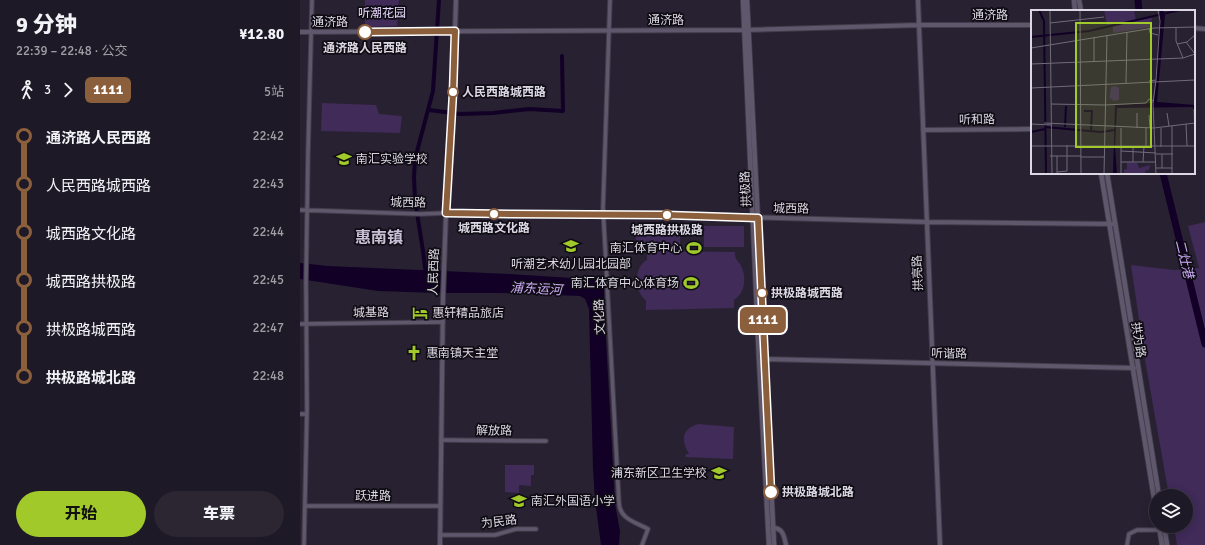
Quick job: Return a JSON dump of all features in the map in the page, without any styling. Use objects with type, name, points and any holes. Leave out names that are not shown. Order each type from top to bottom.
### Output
[{"type":"main road","name":"拱极路","points":[[743,0],[747,30]]},
{"type":"main road","name":"拱极路","points":[[747,0],[747,30],[756,218],[774,545]]},
{"type":"main road","points":[[1074,0],[1075,10]]},
{"type":"main road","points":[[1079,0],[1081,10]]},
{"type":"main road","name":"拱为路","points":[[1101,174],[1152,489]]},
{"type":"main road","name":"拱为路","points":[[1106,174],[1158,489]]},
{"type":"main road","name":"拱极路","points":[[756,218],[759,359],[769,545]]},
{"type":"main road","points":[[1161,533],[1162,545]]},
{"type":"main road","points":[[1163,533],[1167,545]]},
{"type":"street","points":[[304,545],[307,414],[306,264],[312,0]]},
{"type":"street","name":"人民西路","points":[[440,545],[443,297],[446,213],[453,99],[456,0]]},
{"type":"street","name":"文化路","points":[[610,0],[604,215],[620,506],[622,514],[626,518],[648,528],[643,544]]},
{"type":"street","name":"拱亮路","points":[[918,0],[940,545]]},
{"type":"street","name":"通济路","points":[[300,32],[747,30],[919,25],[1031,25]]},
{"type":"street","points":[[1195,28],[1205,29]]},
{"type":"street","name":"听和路","points":[[923,130],[1031,129]]},
{"type":"street","name":"城西路","points":[[300,210],[415,214],[666,215],[926,222],[1115,224]]},
{"type":"street","name":"城基路","points":[[300,324],[443,322]]},
{"type":"street","name":"听谐路","points":[[759,359],[1138,368]]},
{"type":"street","points":[[300,414],[307,414]]},
{"type":"street","name":"解放路","points":[[441,440],[546,441]]},
{"type":"street","points":[[300,492],[306,492]]},
{"type":"street","name":"跃进路","points":[[306,506],[440,506]]},
{"type":"street","points":[[773,528],[778,528],[782,531],[786,545]]},
{"type":"street","name":"为民路","points":[[440,535],[494,535],[516,529],[536,529]]},
{"type":"street","points":[[1127,545],[1129,534],[1137,530],[1149,529]]},
{"type":"green space","name":"听潮花园","points":[[365,0],[399,0],[397,26],[367,27],[365,24]]},
{"type":"green space","points":[[322,103],[376,105],[379,114],[402,116],[400,133],[321,131]]},
{"type":"green space","points":[[1205,222],[1205,545],[1177,545],[1175,533],[1193,533],[1193,489],[1168,489],[1144,354],[1131,265],[1174,270],[1199,268],[1188,226]]},
{"type":"green space","points":[[704,226],[744,226],[744,247],[704,247]]},
{"type":"green space","points":[[636,235],[680,236],[680,247],[636,246]]},
{"type":"green space","name":"南汇体育中心体育场","points":[[647,251],[735,252],[736,259],[743,271],[744,285],[741,293],[734,300],[734,308],[646,310],[646,301],[638,289],[637,275],[640,266],[647,260]]},
{"type":"green space","points":[[698,424],[734,427],[733,459],[685,457],[686,454],[689,454],[686,449],[684,436],[688,429]]},
{"type":"green space","points":[[505,465],[534,465],[534,475],[531,475],[531,486],[519,485],[519,493],[505,492]]},
{"type":"water","name":"浦东运河","points":[[300,263],[328,266],[510,274],[604,280],[615,504],[620,531],[619,545],[601,545],[595,500],[593,469],[589,309],[585,299],[580,296],[378,291],[300,279]]},
{"type":"waterway","points":[[426,275],[415,200],[414,177],[415,159],[433,91],[439,0]]},
{"type":"waterway","name":"二灶港","points":[[1138,0],[1139,10]]},
{"type":"waterway","points":[[429,110],[460,114],[493,113],[529,109],[563,111],[562,56]]},
{"type":"waterway","name":"二灶港","points":[[1163,174],[1205,344]]},
{"type":"bus line","name":"1111","points":[[365,32],[455,31],[446,213],[666,215],[758,218],[771,492]]},
{"type":"place","name":"通济路人民西路","points":[[365,32]]},
{"type":"place","name":"人民西路城西路","points":[[453,92]]},
{"type":"place","name":"南汇实验学校","points":[[344,159]]},
{"type":"place","name":"城西路文化路","points":[[494,214]]},
{"type":"place","name":"城西路拱极路","points":[[667,215]]},
{"type":"place","name":"听潮艺术幼儿园北园部","points":[[571,246]]},
{"type":"place","name":"南汇体育中心","points":[[694,248]]},
{"type":"place","name":"南汇体育中心体育场","points":[[691,283]]},
{"type":"place","name":"拱极路城西路","points":[[762,293]]},
{"type":"place","name":"惠轩精品旅店","points":[[420,313]]},
{"type":"place","name":"惠南镇天主堂","points":[[414,353]]},
{"type":"place","name":"浦东新区卫生学校","points":[[719,473]]},
{"type":"place","name":"拱极路城北路","points":[[771,492]]},
{"type":"place","name":"南汇外国语小学","points":[[519,501]]},
{"type":"district","name":"惠南镇","points":[[379,238]]}]
